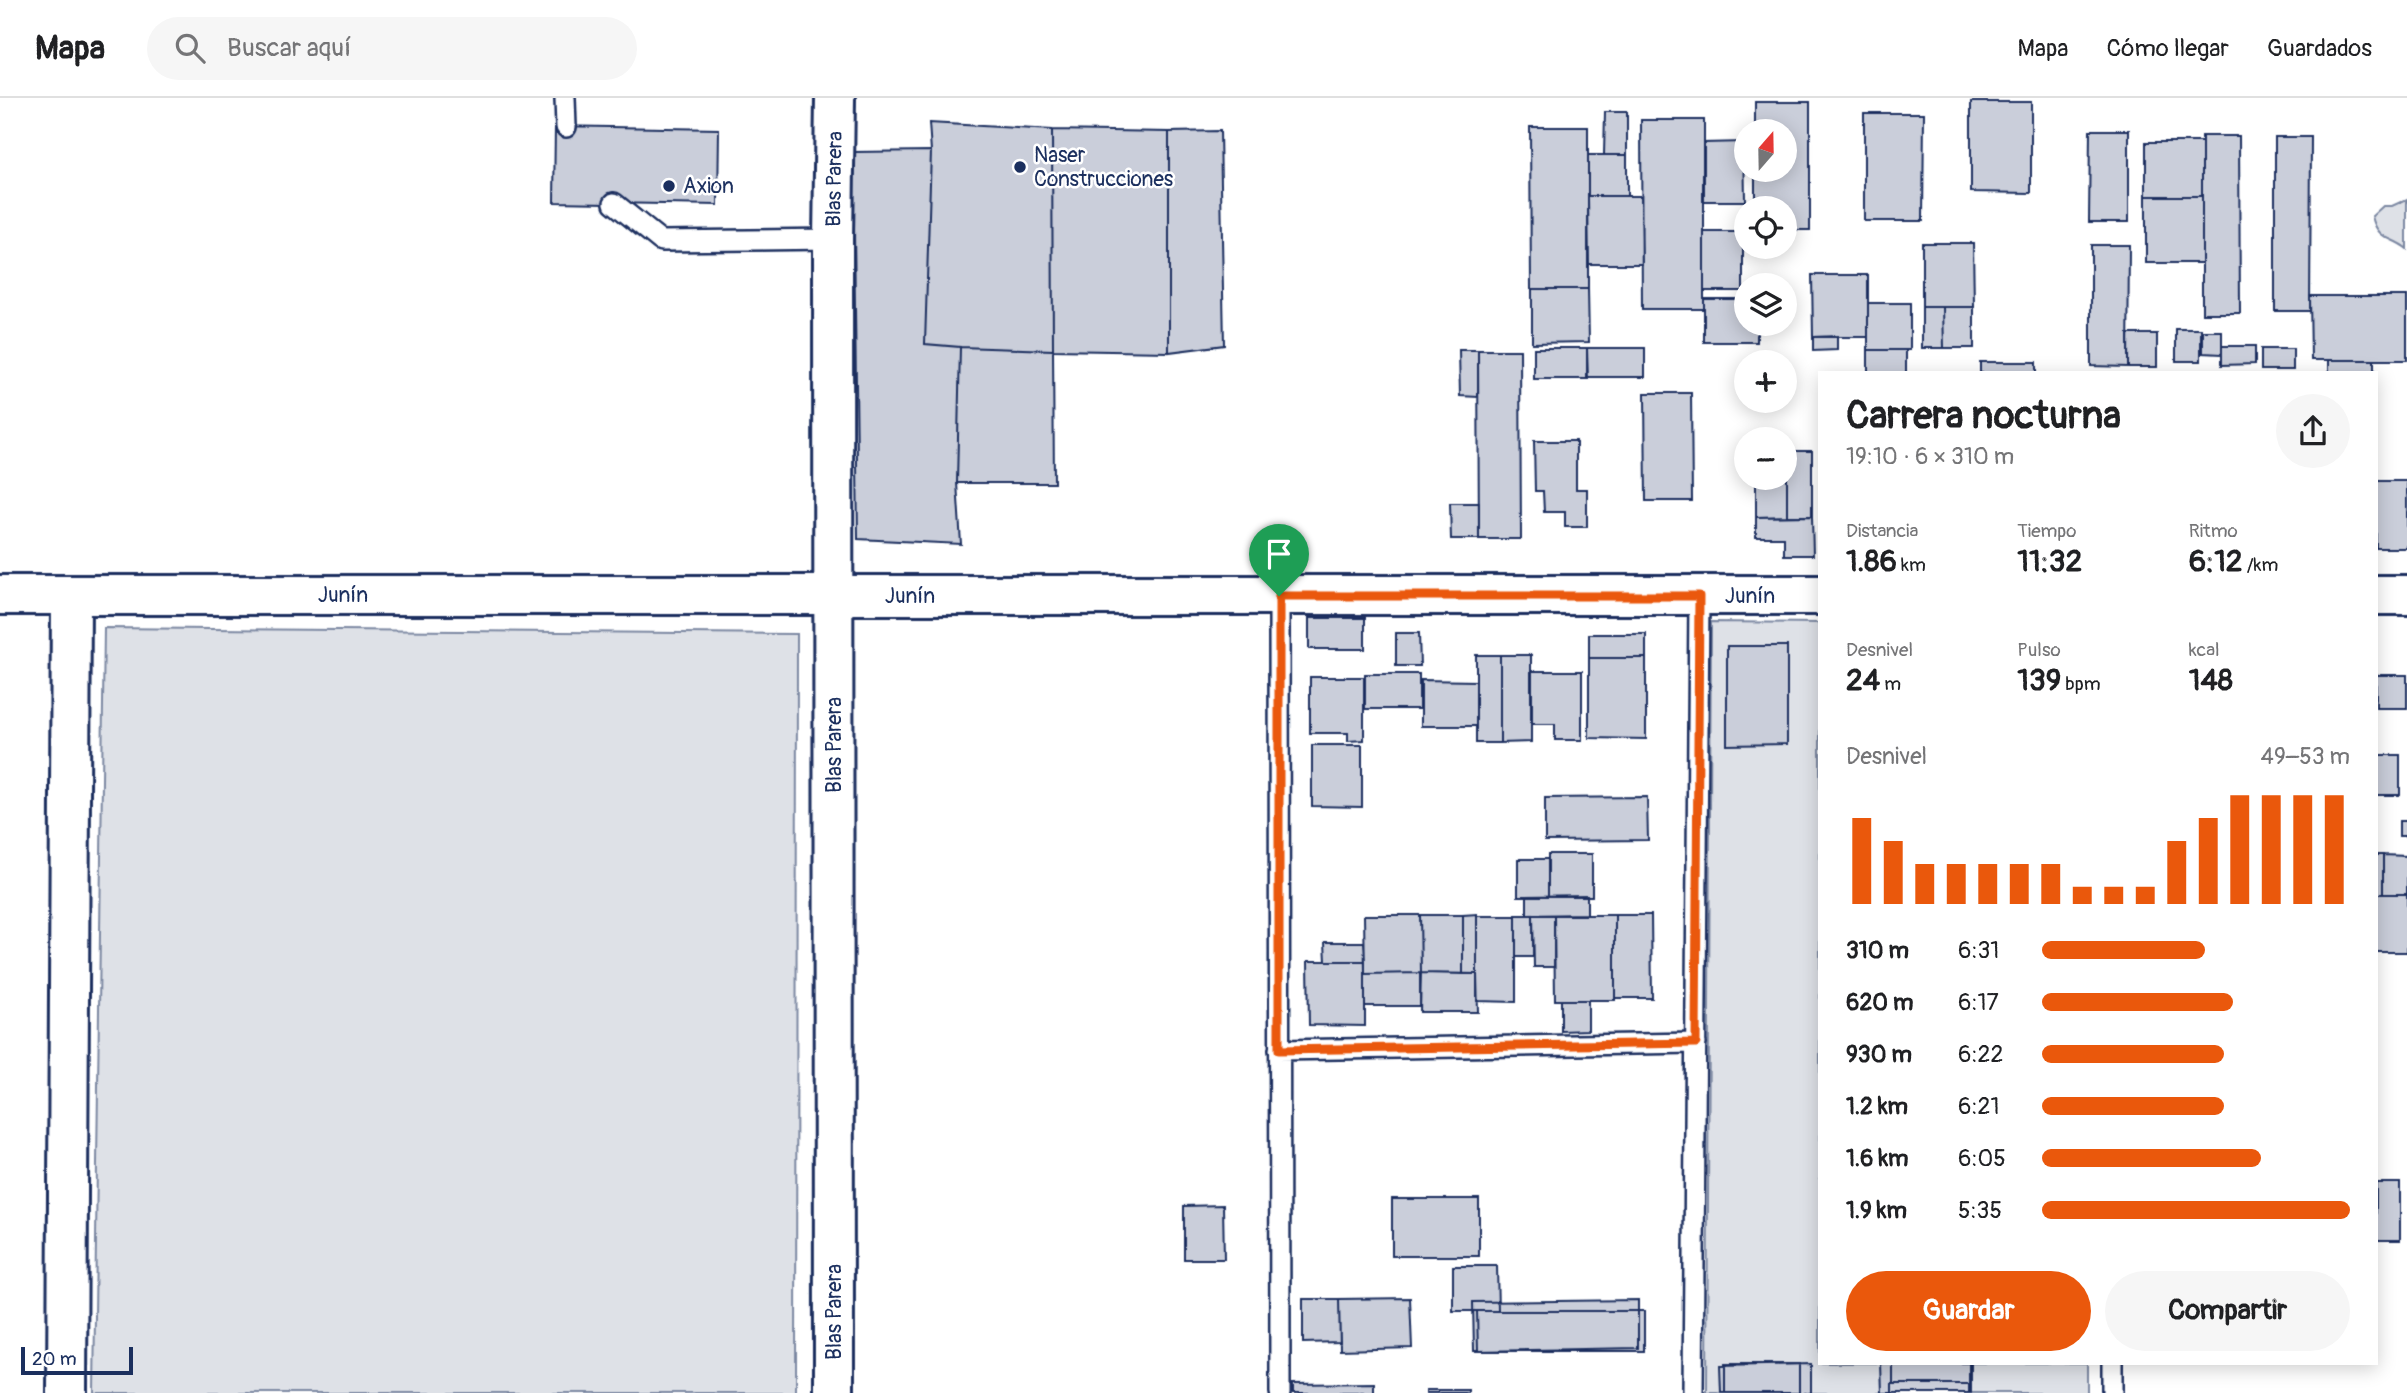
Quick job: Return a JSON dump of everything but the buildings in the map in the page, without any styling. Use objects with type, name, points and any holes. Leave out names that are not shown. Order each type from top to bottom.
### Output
[{"type":"street","name":"Blas Parera","points":[[834,1393],[835,98]]},
{"type":"street","name":"Junín","points":[[0,595],[1818,595]]},
{"type":"street","points":[[67,1393],[71,595]]},
{"type":"street","points":[[2378,595],[2407,595]]},
{"type":"lane","points":[[565,98],[566,127]]},
{"type":"lane","points":[[614,203],[661,240],[833,239]]},
{"type":"lane","points":[[1279,596],[1280,1393]]},
{"type":"lane","points":[[1693,1393],[1699,596]]},
{"type":"lane","points":[[1279,1050],[1696,1043]]},
{"type":"lane","points":[[2112,1365],[2112,1393]]},
{"type":"shaded area","points":[[2407,199],[2407,249],[2382,234],[2372,216],[2383,206],[2392,206]]},
{"type":"shaded area","points":[[1711,622],[1818,623],[1818,1365],[2087,1365],[2087,1393],[1707,1393]]},
{"type":"shaded area","points":[[104,628],[797,634],[796,1393],[94,1393]]},
{"type":"place","name":"Naser Construcciones","points":[[1020,167]]},
{"type":"place","name":"Axion","points":[[669,186]]},
{"type":"route","points":[[1279,596],[1699,596],[1696,1043],[1279,1050],[1279,596]]}]
